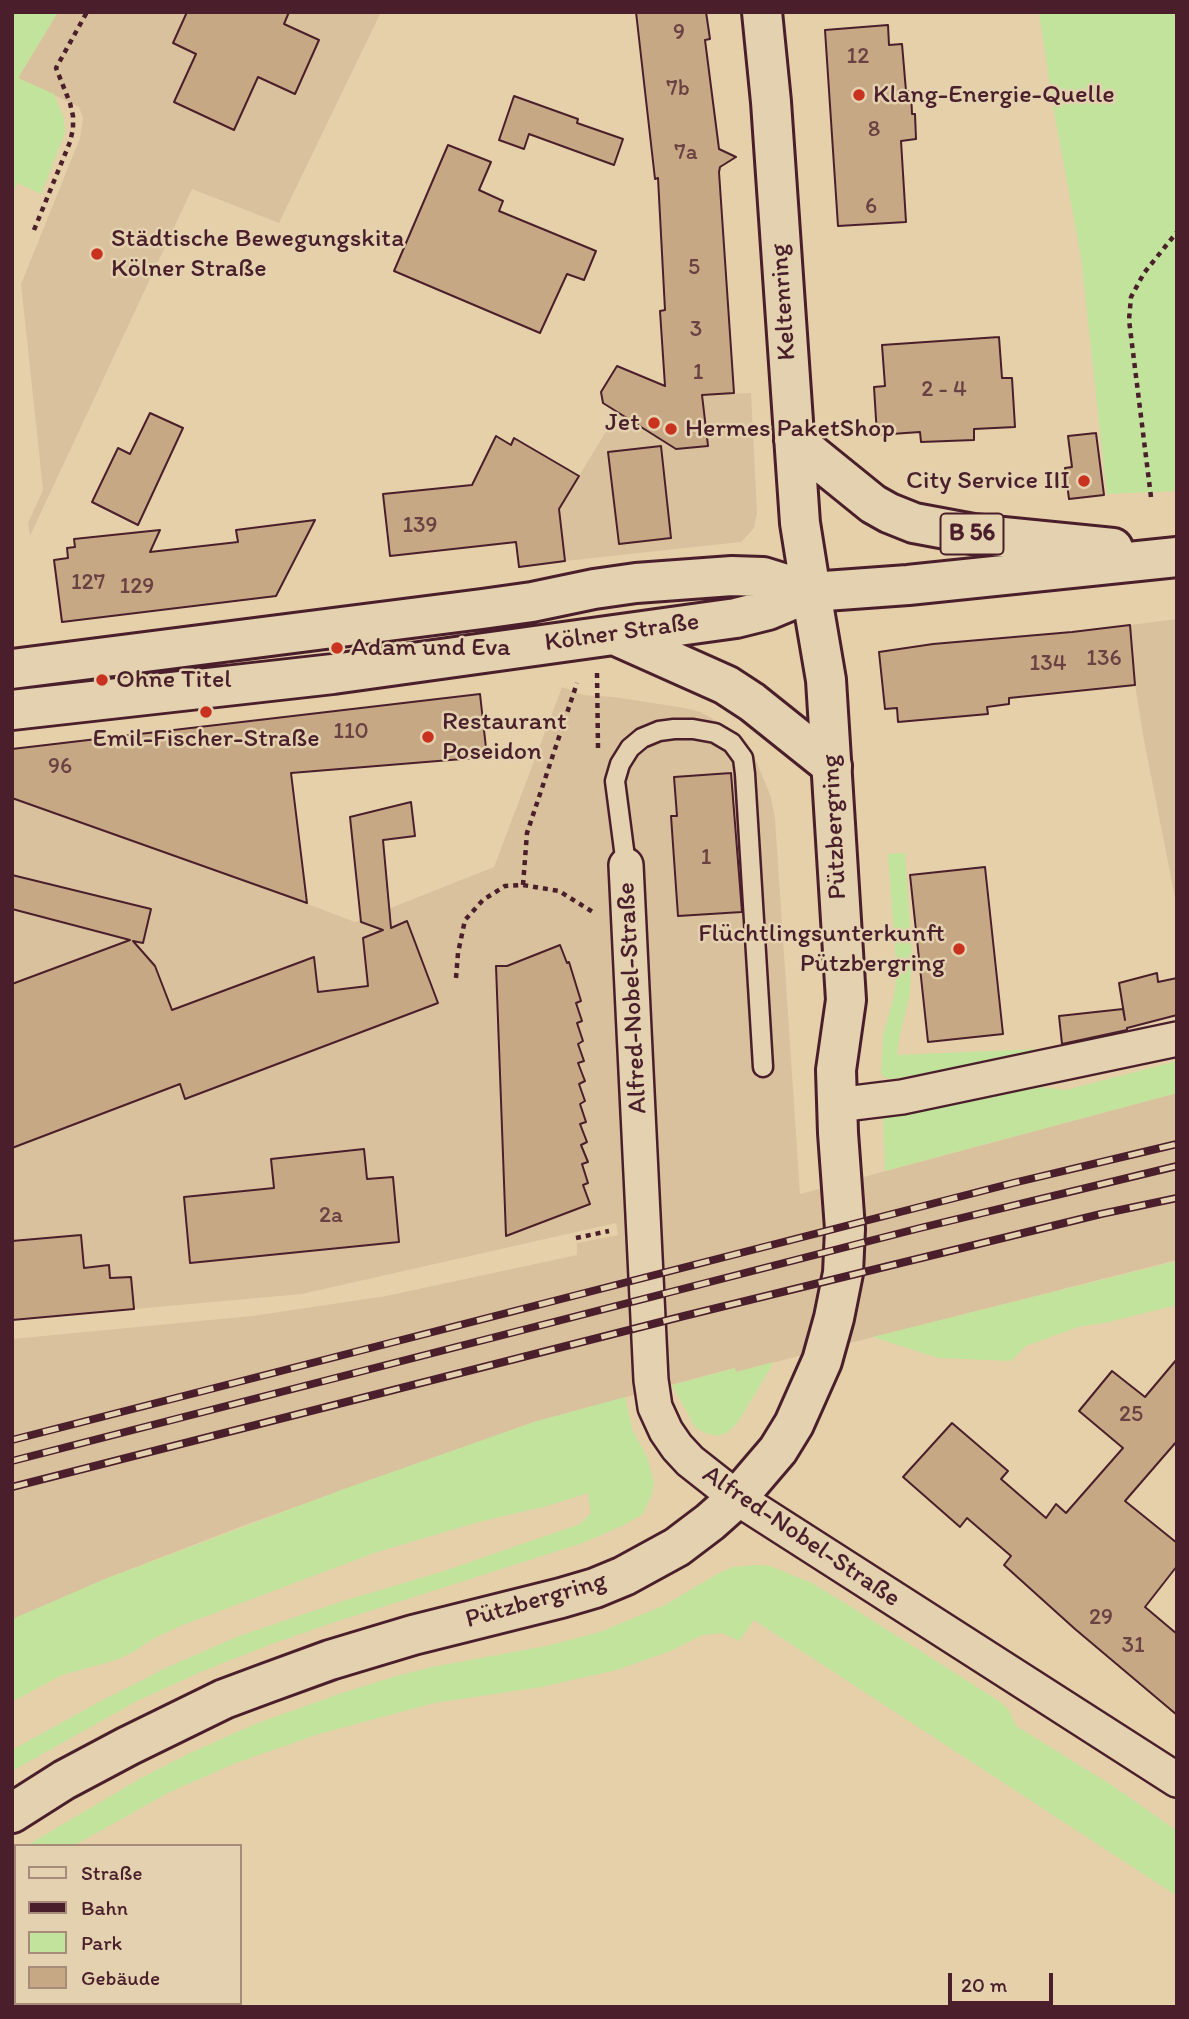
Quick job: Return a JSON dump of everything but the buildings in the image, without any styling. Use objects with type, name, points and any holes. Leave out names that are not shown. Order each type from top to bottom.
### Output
[{"type":"main road","name":"Keltenring","points":[[762,12],[771,102],[800,523],[811,592]]},
{"type":"main road","name":"B 56","points":[[794,440],[873,504],[914,523],[973,534],[1060,541],[1177,556]]},
{"type":"main road","name":"Kölner Straße","points":[[12,710],[333,674],[736,618],[768,610],[811,592],[908,585],[1177,556]]},
{"type":"main road","name":"Kölner Straße","points":[[12,669],[482,609],[636,583],[732,576],[763,578],[811,592]]},
{"type":"main road","name":"Pützbergring","points":[[12,1813],[64,1780],[128,1746],[224,1699],[267,1682],[413,1635],[561,1598],[624,1576],[677,1547],[710,1522],[737,1498],[778,1450],[794,1424],[822,1361],[843,1273],[845,1229],[836,1070],[846,1000],[826,680],[811,592]]},
{"type":"main road","points":[[606,635],[726,685],[832,765]]},
{"type":"street","name":"Alfred-Nobel-Straße","points":[[626,865],[653,1396],[661,1422],[677,1447],[700,1470],[737,1498],[1177,1780]]},
{"type":"street","points":[[837,1105],[902,1097],[1177,1039]]},
{"type":"lane","points":[[626,865],[615,781],[620,764],[630,748],[642,738],[659,731],[674,729],[715,733],[732,743],[743,758],[745,774],[763,1068]]},
{"type":"path","points":[[34,230],[73,129],[70,103],[55,68],[87,12]]},
{"type":"path","points":[[1151,497],[1129,320],[1131,297],[1144,272],[1177,232]]},
{"type":"path","points":[[598,752],[596,688],[606,635]]},
{"type":"path","points":[[523,885],[527,833],[577,682]]},
{"type":"path","points":[[456,978],[465,920],[483,900],[505,886],[523,885],[559,891],[629,933]]},
{"type":"path","points":[[576,1238],[617,1230]]},
{"type":"shaded area","name":"Städtische Bewegungskita Kölner Straße","points":[[58,12],[381,12],[279,223],[192,189],[30,536],[28,523],[43,490],[21,284],[80,138],[83,118],[79,107],[18,78]]},
{"type":"shaded area","points":[[640,375],[666,396],[751,393],[757,513],[754,528],[741,542],[565,561],[559,509]]},
{"type":"shaded area","points":[[1177,619],[1177,908],[1143,735],[1130,625]]},
{"type":"shaded area","points":[[562,687],[583,695],[614,697],[701,712],[728,728],[756,760],[771,797],[775,819],[800,1194],[1177,1093],[1177,1260],[736,1372],[734,1368],[534,1422],[245,1525],[105,1579],[12,1620],[12,1339],[252,1316],[386,1296],[577,1255],[577,1243],[618,1235],[616,1223],[302,1294],[12,1320],[12,749],[103,737],[109,785],[221,871],[355,922],[494,867]]},
{"type":"green space","points":[[12,12],[58,12],[18,78],[54,94],[64,118],[65,133],[41,194],[18,183],[12,194]]},
{"type":"green space","points":[[1039,12],[1177,12],[1177,491],[1107,494],[1081,257]]},
{"type":"green space","points":[[905,853],[912,958],[910,993],[897,1055],[1036,1049],[1037,1056],[891,1079],[881,1073],[883,1035],[896,981],[888,854]]},
{"type":"green space","points":[[1177,1061],[1177,1093],[885,1171],[883,1117],[1040,1087],[1066,1090]]},
{"type":"green space","points":[[1177,1261],[1177,1305],[1105,1323],[1081,1326],[1026,1346],[1011,1361],[938,1358],[873,1337]]},
{"type":"green space","points":[[774,1362],[738,1422],[728,1432],[718,1436],[695,1427],[672,1385],[735,1368],[736,1372]]},
{"type":"green space","points":[[625,1397],[633,1431],[647,1457],[654,1482],[643,1514],[583,1543],[329,1624],[203,1671],[137,1701],[12,1771],[12,1750],[168,1667],[239,1636],[444,1571],[580,1524],[591,1513],[588,1493],[377,1552],[183,1625],[116,1660],[62,1675],[12,1702],[12,1620],[105,1579],[344,1489],[534,1422]]},
{"type":"green space","points":[[770,1566],[812,1583],[999,1701],[1009,1710],[1016,1726],[1110,1784],[1177,1831],[1177,1896],[754,1620],[739,1641],[722,1633],[703,1635],[668,1652],[617,1670],[541,1687],[434,1703],[319,1734],[233,1764],[168,1793],[77,1844],[29,1844],[141,1778],[255,1724],[393,1677],[546,1646],[600,1632],[665,1605],[733,1567]]},
{"type":"railway","points":[[12,1440],[1013,1183],[1177,1144]]},
{"type":"railway","points":[[12,1461],[920,1228],[1177,1166]]},
{"type":"railway","points":[[12,1487],[684,1316],[1101,1214],[1177,1198]]},
{"type":"place","name":"Klang-Energie-Quelle","points":[[859,95]]},
{"type":"place","name":"Städtische Bewegungskita Kölner Straße","points":[[97,254]]},
{"type":"place","name":"Jet","points":[[654,423]]},
{"type":"place","name":"Hermes PaketShop","points":[[671,429]]},
{"type":"place","name":"City Service III","points":[[1084,481]]},
{"type":"place","name":"Adam und Eva","points":[[337,648]]},
{"type":"place","name":"Ohne Titel","points":[[102,680]]},
{"type":"place","name":"Emil-Fischer-Straße","points":[[206,712]]},
{"type":"place","name":"Restaurant Poseidon","points":[[428,737]]},
{"type":"place","name":"Flüchtlingsunterkunft Pützbergring","points":[[959,949]]}]
